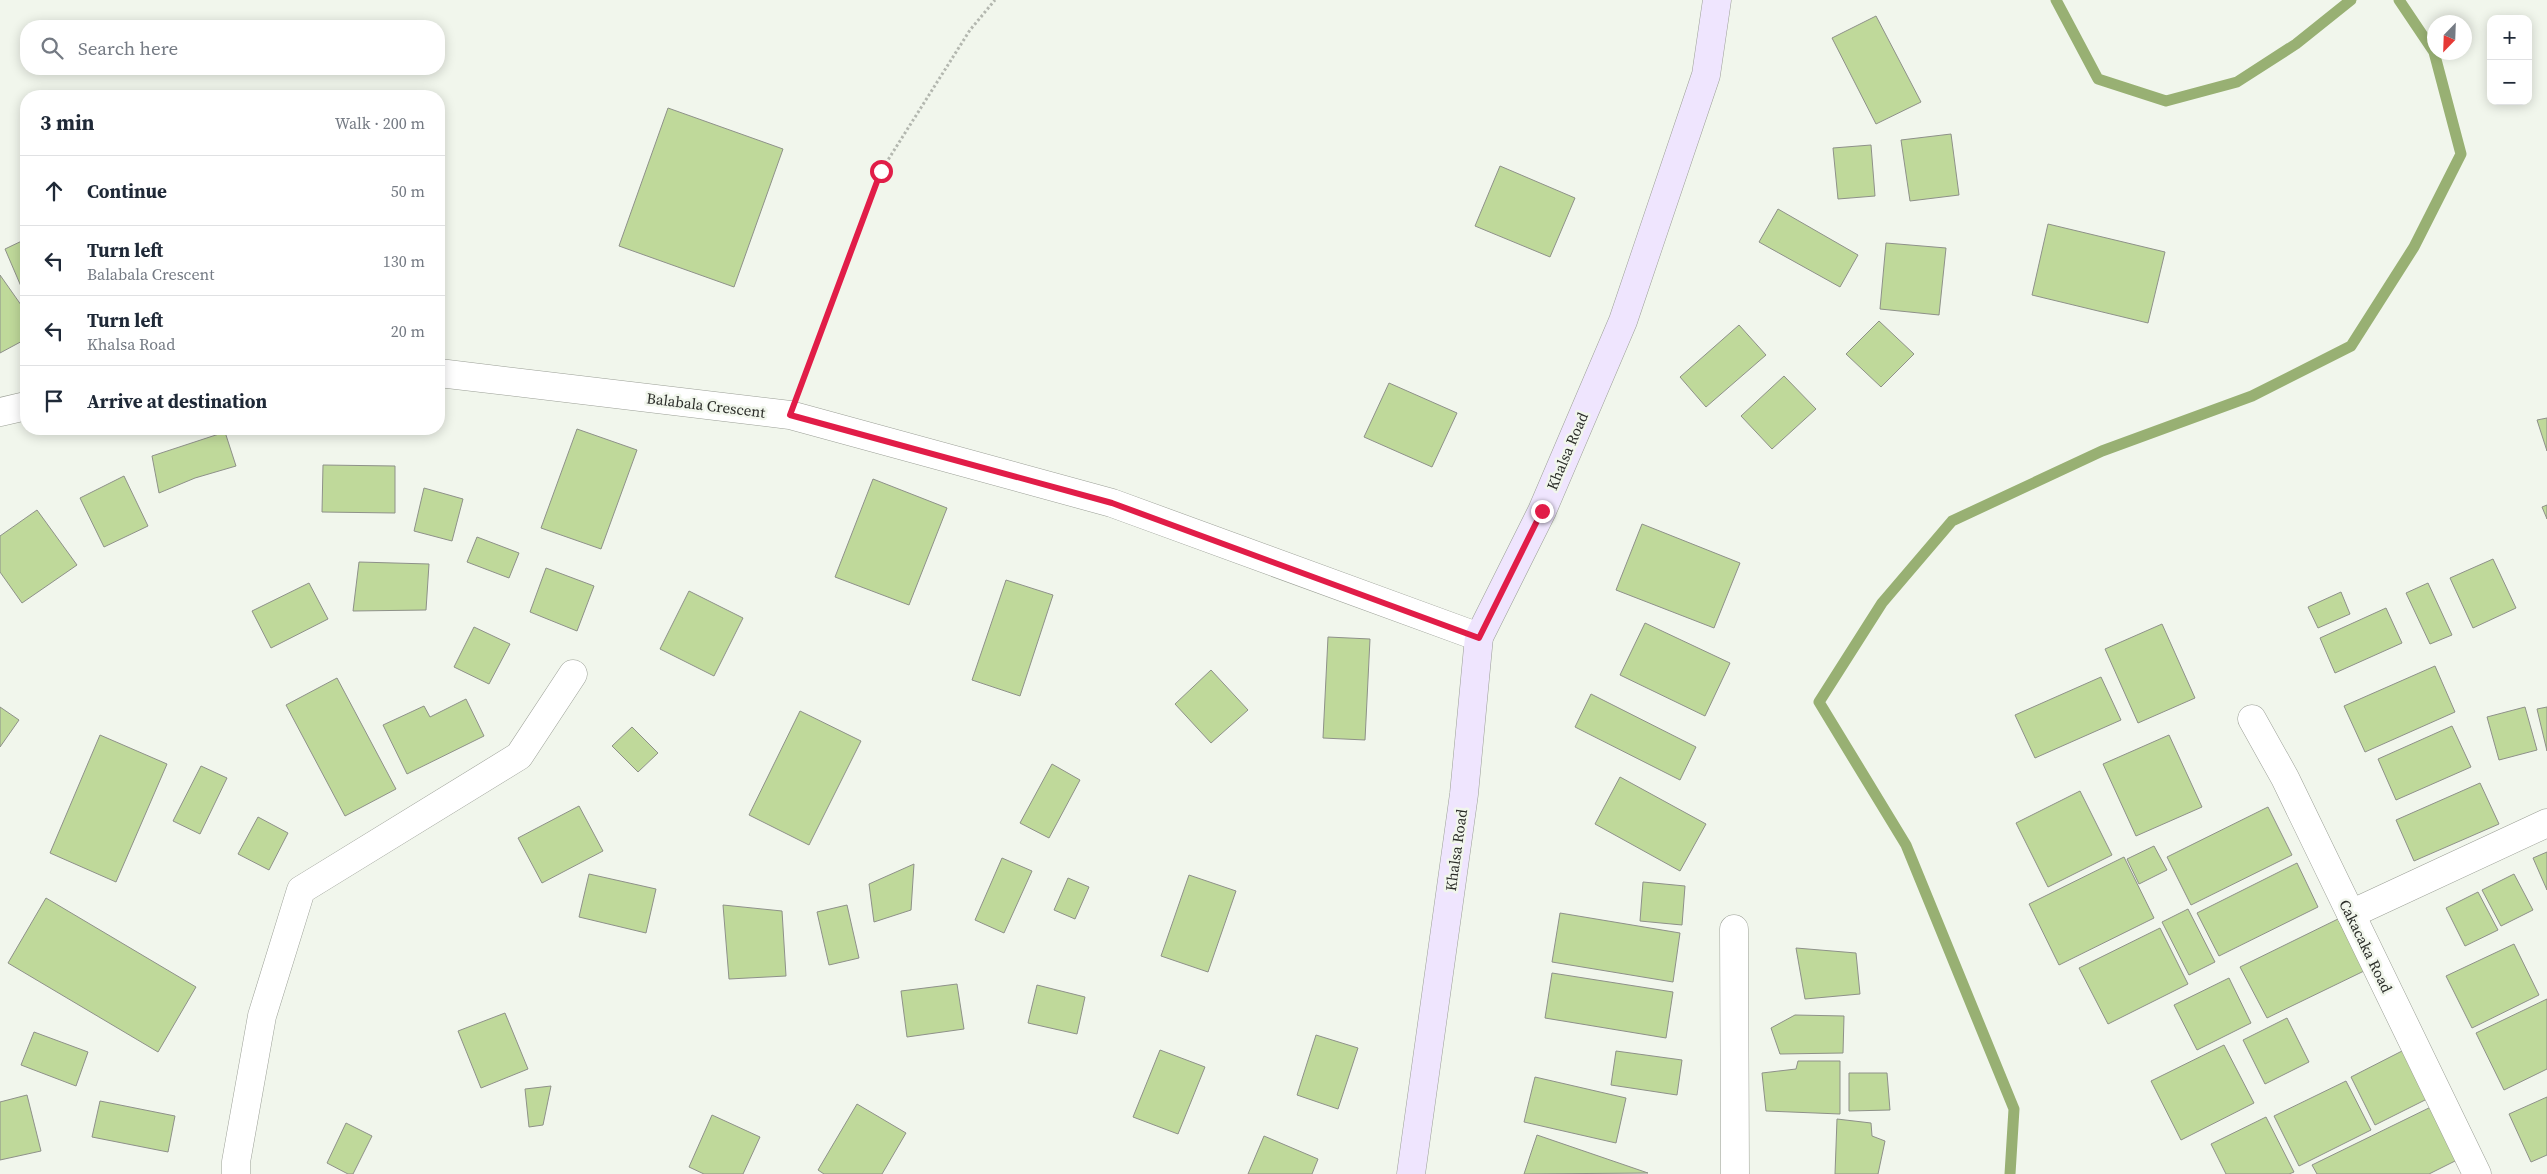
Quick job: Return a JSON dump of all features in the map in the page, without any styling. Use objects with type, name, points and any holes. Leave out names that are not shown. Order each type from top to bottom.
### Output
[{"type":"main road","name":"Khalsa Road","points":[[1411,1174],[1464,794],[1479,638],[1542,511],[1623,321],[1706,75],[1717,0]]},
{"type":"street","name":"Balabala Crescent","points":[[445,374],[790,415],[1112,503],[1479,638]]},
{"type":"street","points":[[0,412],[20,407]]},
{"type":"street","points":[[236,1174],[236,1162],[262,1016],[301,890],[520,756],[573,674]]},
{"type":"street","name":"Cakacaka Road","points":[[2252,718],[2284,778],[2477,1174]]},
{"type":"street","points":[[2350,914],[2547,823]]},
{"type":"street","points":[[1734,929],[1735,1174]]},
{"type":"path","points":[[790,415],[881,171],[970,30],[995,0]]},
{"type":"building","points":[[1876,16],[1921,102],[1876,124],[1832,38]]},
{"type":"building","points":[[668,108],[783,149],[734,287],[619,246]]},
{"type":"building","points":[[1951,134],[1959,195],[1910,201],[1901,140]]},
{"type":"building","points":[[1871,145],[1875,196],[1838,199],[1833,148]]},
{"type":"building","points":[[1500,166],[1575,198],[1550,257],[1475,226]]},
{"type":"building","points":[[1778,209],[1858,255],[1840,287],[1759,242]]},
{"type":"building","points":[[2048,224],[2165,252],[2148,323],[2032,295]]},
{"type":"building","points":[[20,242],[20,284],[5,249]]},
{"type":"building","points":[[1886,243],[1946,248],[1939,315],[1880,309]]},
{"type":"building","points":[[0,275],[20,303],[20,342],[0,353]]},
{"type":"building","points":[[1879,321],[1914,354],[1881,387],[1846,354]]},
{"type":"building","points":[[1739,325],[1766,355],[1706,407],[1680,377]]},
{"type":"building","points":[[1784,376],[1816,409],[1772,449],[1741,416]]},
{"type":"building","points":[[1389,383],[1457,413],[1432,467],[1364,437]]},
{"type":"building","points":[[2547,418],[2547,451],[2537,420]]},
{"type":"building","points":[[577,429],[637,450],[601,549],[541,528]]},
{"type":"building","points":[[216,435],[226,435],[236,466],[195,478],[159,493],[152,456]]},
{"type":"building","points":[[323,465],[395,466],[395,513],[322,512]]},
{"type":"building","points":[[124,476],[148,526],[104,547],[80,498]]},
{"type":"building","points":[[873,479],[947,508],[909,605],[835,577]]},
{"type":"building","points":[[424,488],[463,499],[452,541],[414,531]]},
{"type":"building","points":[[2547,505],[2547,519],[2542,507]]},
{"type":"building","points":[[37,510],[77,565],[22,603],[0,572],[0,536]]},
{"type":"building","points":[[1642,524],[1740,563],[1714,628],[1616,590]]},
{"type":"building","points":[[477,537],[519,553],[509,578],[467,562]]},
{"type":"building","points":[[2493,559],[2516,608],[2473,628],[2450,578]]},
{"type":"building","points":[[359,562],[429,564],[426,610],[353,611]]},
{"type":"building","points":[[546,568],[594,586],[577,631],[530,612]]},
{"type":"building","points":[[1006,580],[1053,595],[1020,696],[972,680]]},
{"type":"building","points":[[309,583],[328,619],[271,648],[252,611]]},
{"type":"building","points":[[2428,583],[2452,635],[2430,644],[2406,593]]},
{"type":"building","points":[[689,591],[743,618],[714,676],[660,649]]},
{"type":"building","points":[[2341,592],[2350,614],[2318,628],[2308,607]]},
{"type":"building","points":[[2386,608],[2402,643],[2335,673],[2320,638]]},
{"type":"building","points":[[1645,623],[1730,663],[1705,716],[1620,675]]},
{"type":"building","points":[[2162,624],[2195,698],[2138,723],[2105,649]]},
{"type":"building","points":[[474,627],[510,644],[489,684],[454,667]]},
{"type":"building","points":[[1328,637],[1370,639],[1365,740],[1323,738]]},
{"type":"building","points":[[2435,666],[2455,712],[2365,752],[2344,706]]},
{"type":"building","points":[[1211,670],[1248,710],[1211,743],[1175,704]]},
{"type":"building","points":[[2101,677],[2121,720],[2035,758],[2015,715]]},
{"type":"building","points":[[337,678],[396,789],[345,816],[286,705]]},
{"type":"building","points":[[1591,694],[1696,747],[1680,780],[1575,727]]},
{"type":"building","points":[[466,699],[484,736],[407,774],[383,725],[424,706],[430,717]]},
{"type":"building","points":[[0,707],[19,720],[0,747]]},
{"type":"building","points":[[2525,707],[2537,750],[2499,760],[2487,717]]},
{"type":"building","points":[[2547,707],[2547,751],[2537,709]]},
{"type":"building","points":[[800,711],[861,741],[809,845],[749,815]]},
{"type":"building","points":[[2452,726],[2471,767],[2396,800],[2378,759]]},
{"type":"building","points":[[632,727],[658,753],[638,772],[612,746]]},
{"type":"building","points":[[100,735],[167,764],[116,882],[50,853]]},
{"type":"building","points":[[2169,735],[2202,807],[2136,836],[2103,764]]},
{"type":"building","points":[[1052,764],[1080,780],[1049,838],[1020,823]]},
{"type":"building","points":[[201,766],[227,778],[200,834],[173,821]]},
{"type":"building","points":[[1620,777],[1706,824],[1680,871],[1595,824]]},
{"type":"building","points":[[2480,783],[2499,824],[2414,861],[2396,820]]},
{"type":"building","points":[[2080,791],[2112,855],[2048,887],[2016,823]]},
{"type":"building","points":[[579,806],[603,851],[542,883],[518,838]]},
{"type":"building","points":[[2268,807],[2292,855],[2191,905],[2167,857]]},
{"type":"building","points":[[258,817],[288,833],[269,870],[238,854]]},
{"type":"building","points":[[2154,846],[2167,870],[2139,884],[2127,859]]},
{"type":"building","points":[[2547,852],[2547,890],[2533,858]]},
{"type":"building","points":[[2124,857],[2154,918],[2059,965],[2029,904]]},
{"type":"building","points":[[1002,858],[1032,871],[1004,933],[975,920]]},
{"type":"building","points":[[2297,863],[2318,907],[2219,956],[2197,913]]},
{"type":"building","points":[[914,864],[911,910],[874,922],[869,884]]},
{"type":"building","points":[[589,874],[656,889],[646,933],[579,917]]},
{"type":"building","points":[[2514,874],[2533,910],[2501,926],[2482,890]]},
{"type":"building","points":[[1189,875],[1236,891],[1208,972],[1161,956]]},
{"type":"building","points":[[1068,878],[1089,887],[1075,919],[1054,910]]},
{"type":"building","points":[[1643,882],[1685,886],[1682,925],[1640,921]]},
{"type":"building","points":[[2478,892],[2498,930],[2465,946],[2446,908]]},
{"type":"building","points":[[46,898],[196,987],[158,1052],[8,963]]},
{"type":"building","points":[[723,905],[782,911],[786,976],[729,979]]},
{"type":"building","points":[[847,905],[859,958],[829,965],[817,912]]},
{"type":"building","points":[[2188,909],[2215,962],[2189,975],[2162,922]]},
{"type":"building","points":[[1560,913],[1680,933],[1673,982],[1552,962]]},
{"type":"building","points":[[2338,919],[2364,971],[2267,1018],[2240,967]]},
{"type":"building","points":[[2160,928],[2188,984],[2108,1024],[2079,968]]},
{"type":"building","points":[[2514,944],[2539,995],[2472,1028],[2446,976]]},
{"type":"building","points":[[1796,948],[1856,953],[1860,994],[1805,999]]},
{"type":"building","points":[[1552,973],[1673,992],[1666,1038],[1545,1018]]},
{"type":"building","points":[[2229,978],[2251,1023],[2197,1050],[2174,1005]]},
{"type":"building","points":[[957,984],[964,1029],[907,1037],[901,991]]},
{"type":"building","points":[[1037,985],[1085,997],[1077,1034],[1028,1023]]},
{"type":"building","points":[[2547,999],[2547,1069],[2504,1090],[2476,1033]]},
{"type":"building","points":[[505,1013],[528,1069],[481,1088],[458,1031]]},
{"type":"building","points":[[1795,1015],[1844,1016],[1843,1053],[1780,1054],[1771,1028]]},
{"type":"building","points":[[2287,1018],[2309,1062],[2265,1084],[2243,1040]]},
{"type":"building","points":[[34,1032],[88,1052],[76,1086],[21,1065]]},
{"type":"building","points":[[1316,1035],[1358,1048],[1338,1109],[1297,1095]]},
{"type":"building","points":[[2224,1045],[2254,1103],[2181,1140],[2151,1081]]},
{"type":"building","points":[[1160,1050],[1205,1067],[1178,1134],[1133,1117]]},
{"type":"building","points":[[2404,1050],[2429,1098],[2375,1125],[2351,1077]]},
{"type":"building","points":[[1616,1051],[1682,1060],[1677,1095],[1611,1085]]},
{"type":"building","points":[[1798,1061],[1840,1061],[1840,1114],[1766,1111],[1762,1073],[1796,1069]]},
{"type":"building","points":[[1849,1073],[1887,1073],[1890,1110],[1849,1111]]},
{"type":"building","points":[[1535,1077],[1626,1098],[1616,1143],[1524,1122]]},
{"type":"building","points":[[2346,1081],[2371,1130],[2299,1166],[2274,1116]]},
{"type":"building","points":[[551,1086],[543,1125],[529,1127],[525,1089]]},
{"type":"building","points":[[27,1095],[41,1151],[0,1160],[0,1102]]},
{"type":"building","points":[[2547,1097],[2547,1155],[2531,1162],[2509,1114]]},
{"type":"building","points":[[100,1101],[175,1116],[168,1152],[92,1137]]},
{"type":"building","points":[[857,1104],[906,1133],[882,1174],[824,1174],[818,1170]]},
{"type":"building","points":[[2435,1105],[2461,1158],[2429,1174],[2317,1174],[2312,1165]]},
{"type":"building","points":[[712,1115],[760,1137],[743,1174],[704,1174],[689,1167]]},
{"type":"building","points":[[2266,1117],[2294,1172],[2289,1174],[2226,1174],[2211,1144]]},
{"type":"building","points":[[1837,1119],[1871,1123],[1872,1136],[1885,1141],[1878,1174],[1835,1174]]},
{"type":"building","points":[[346,1123],[372,1136],[353,1174],[348,1174],[327,1163]]},
{"type":"building","points":[[1537,1135],[1648,1173],[1524,1174]]},
{"type":"building","points":[[1264,1136],[1318,1159],[1312,1174],[1248,1174]]},
{"type":"waterway","points":[[2056,0],[2098,79],[2166,101],[2237,82],[2296,44],[2351,0]]},
{"type":"waterway","points":[[2010,1174],[2014,1109],[1906,845],[1819,702],[1882,603],[1952,521],[2102,451],[2252,396],[2351,346],[2414,247],[2461,154],[2434,52],[2399,0]]},
{"type":"route","points":[[881,171],[790,415],[1112,503],[1479,638],[1542,511]]}]
